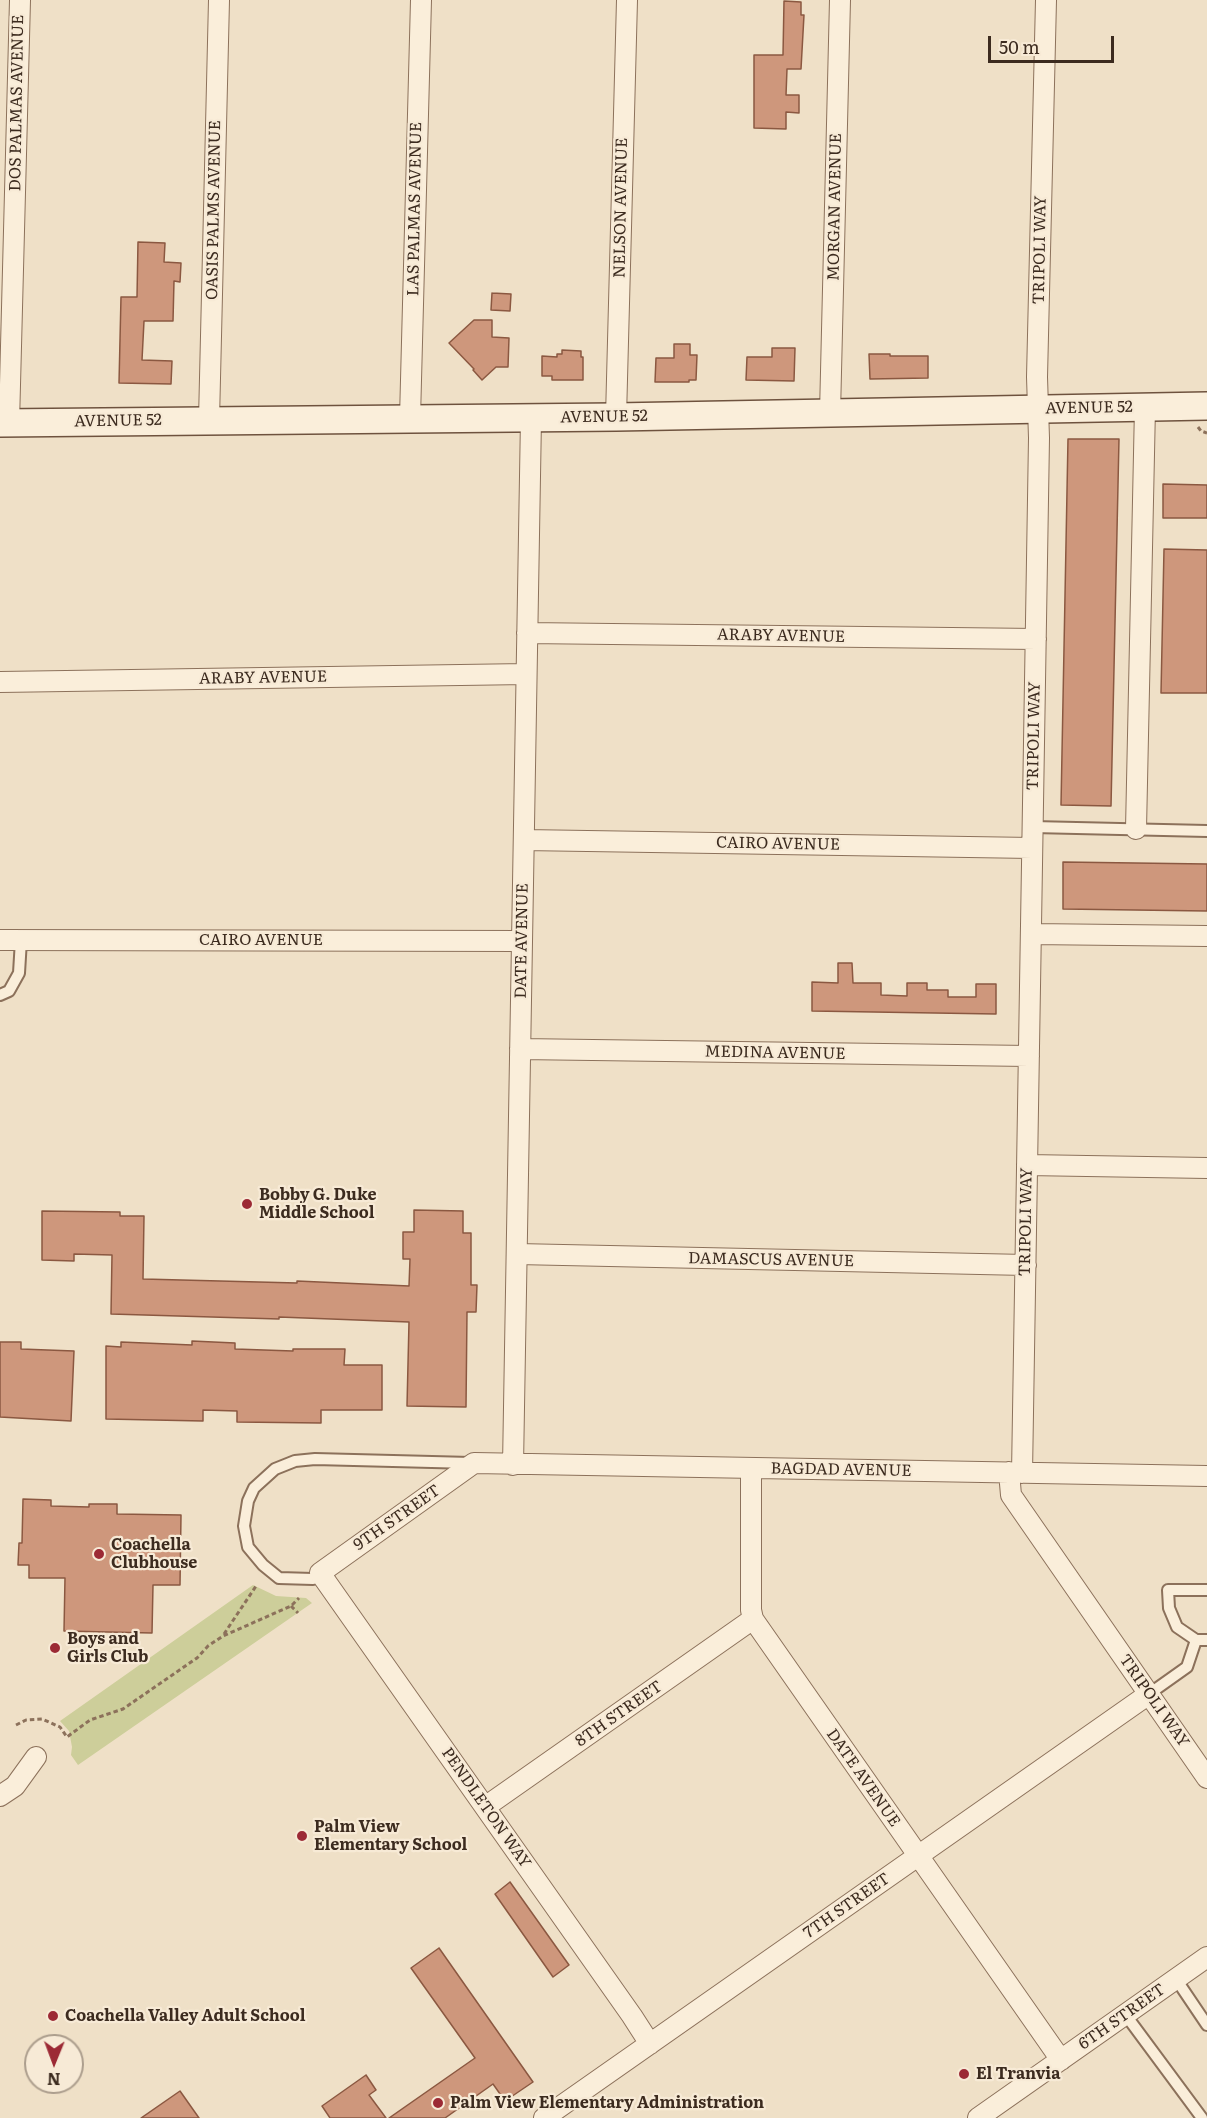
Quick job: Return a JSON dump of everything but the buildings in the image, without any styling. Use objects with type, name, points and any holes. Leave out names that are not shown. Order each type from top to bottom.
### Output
[{"type":"main road","name":"AVENUE 52","points":[[5,423],[616,417],[1207,406]]},
{"type":"street","name":"DOS PALMAS AVENUE","points":[[5,423],[20,0]]},
{"type":"street","name":"OASIS PALMS AVENUE","points":[[209,420],[219,0]]},
{"type":"street","name":"LAS PALMAS AVENUE","points":[[410,418],[421,0]]},
{"type":"street","name":"NELSON AVENUE","points":[[616,417],[627,0]]},
{"type":"street","name":"MORGAN AVENUE","points":[[830,413],[840,0]]},
{"type":"street","name":"TRIPOLI WAY","points":[[1046,0],[1038,354],[1026,1265],[1015,1473],[1011,1496],[1207,1778]]},
{"type":"street","points":[[1136,829],[1145,407]]},
{"type":"street","name":"DATE AVENUE","points":[[513,1465],[531,418]]},
{"type":"street","name":"ARABY AVENUE","points":[[527,633],[1036,639]]},
{"type":"street","name":"ARABY AVENUE","points":[[0,682],[526,674]]},
{"type":"street","name":"CAIRO AVENUE","points":[[524,840],[1032,848]]},
{"type":"street","points":[[1031,934],[1207,936]]},
{"type":"street","name":"CAIRO AVENUE","points":[[0,940],[522,941]]},
{"type":"street","name":"MEDINA AVENUE","points":[[520,1049],[1029,1056]]},
{"type":"street","points":[[1027,1166],[1207,1168]]},
{"type":"street","name":"DAMASCUS AVENUE","points":[[517,1254],[1026,1265]]},
{"type":"street","name":"BAGDAD AVENUE","points":[[474,1463],[1207,1476]]},
{"type":"street","name":"9TH STREET","points":[[320,1573],[474,1463]]},
{"type":"street","points":[[751,1469],[751,1610],[753,1620]]},
{"type":"street","name":"PENDLETON WAY","points":[[320,1573],[650,2044]]},
{"type":"street","name":"DATE AVENUE","points":[[753,1620],[1061,2060]]},
{"type":"street","name":"8TH STREET","points":[[485,1807],[753,1620]]},
{"type":"street","name":"7TH STREET","points":[[544,2118],[1149,1694]]},
{"type":"street","points":[[0,1796],[15,1786],[36,1757]]},
{"type":"street","name":"6TH STREET","points":[[978,2118],[1207,1957]]},
{"type":"lane","points":[[1033,827],[1207,831]]},
{"type":"lane","points":[[0,995],[9,991],[19,973],[21,940]]},
{"type":"lane","points":[[320,1573],[313,1579],[279,1578],[263,1565],[249,1547],[244,1526],[248,1501],[254,1488],[275,1469],[295,1461],[315,1459],[474,1463]]},
{"type":"lane","points":[[1149,1694],[1186,1667],[1202,1640],[1177,1627],[1168,1608],[1168,1590],[1207,1590]]},
{"type":"lane","points":[[1176,1979],[1207,2025]]},
{"type":"lane","points":[[1125,2014],[1202,2118]]},
{"type":"path","points":[[223,1636],[256,1586]]},
{"type":"path","points":[[16,1725],[26,1720],[42,1719],[60,1727],[67,1737],[90,1720],[123,1709],[197,1658],[208,1646],[223,1636],[291,1606],[299,1598]]},
{"type":"path","points":[[291,1606],[298,1613]]},
{"type":"green space","points":[[253,1585],[276,1596],[306,1598],[312,1603],[78,1765],[71,1755],[69,1731],[60,1721]]},
{"type":"place","name":"Bobby G. Duke Middle School","points":[[247,1204]]},
{"type":"place","name":"Coachella Clubhouse","points":[[99,1554]]},
{"type":"place","name":"Boys and Girls Club","points":[[55,1648]]},
{"type":"place","name":"Palm View Elementary School","points":[[302,1836]]},
{"type":"place","name":"Coachella Valley Adult School","points":[[53,2016]]},
{"type":"place","name":"El Tranvia","points":[[964,2074]]},
{"type":"place","name":"Palm View Elementary Administration","points":[[438,2103]]}]
